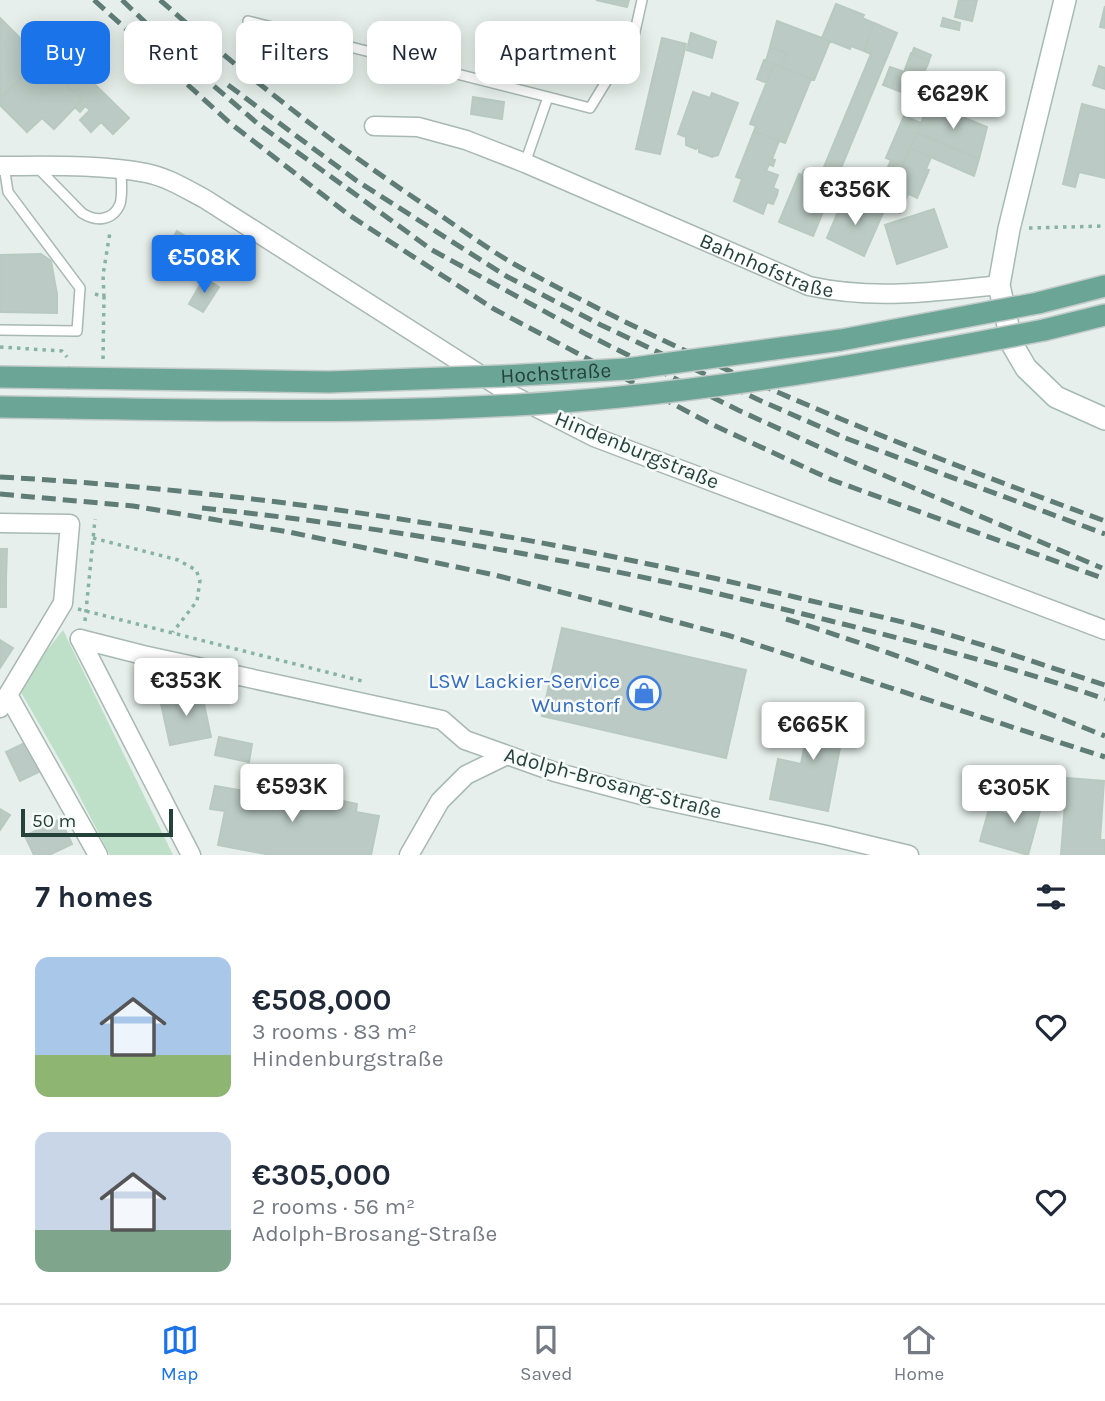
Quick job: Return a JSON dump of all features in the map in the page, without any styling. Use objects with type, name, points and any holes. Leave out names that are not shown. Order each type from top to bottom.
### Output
[{"type":"main road","name":"Hochstraße","points":[[0,377],[70,370],[329,382],[627,369],[841,340],[1038,303],[1105,286]]},
{"type":"main road","name":"Hochstraße","points":[[0,407],[333,411],[503,406],[607,398],[833,369],[933,353],[1105,315]]},
{"type":"street","points":[[1065,0],[1009,229],[999,285],[1012,344],[1027,369],[1056,397],[1105,419]]},
{"type":"street","name":"Bahnhofstraße","points":[[374,126],[418,127],[466,140],[809,286],[842,293],[882,294],[942,292],[999,285]]},
{"type":"street","name":"Hindenburgstraße","points":[[2,166],[121,169],[148,173],[176,184],[205,199],[512,395],[594,437],[1105,630]]},
{"type":"street","points":[[0,523],[70,524],[63,603],[4,701],[98,855]]},
{"type":"street","name":"Adolph-Brosang-Straße","points":[[191,855],[80,639],[142,656],[442,720],[465,740],[555,772],[649,797],[909,855]]},
{"type":"street","points":[[409,855],[440,801],[466,775],[505,756]]},
{"type":"lane","points":[[353,48],[590,108],[634,36],[642,0]]},
{"type":"lane","points":[[525,163],[548,97]]},
{"type":"lane","points":[[0,330],[77,331],[80,288],[8,192],[2,166]]},
{"type":"lane","points":[[36,166],[82,213],[99,220],[111,216],[120,203],[121,169]]},
{"type":"path","points":[[103,372],[103,275],[111,216]]},
{"type":"path","points":[[1009,229],[1105,226]]},
{"type":"path","points":[[80,288],[104,297]]},
{"type":"path","points":[[0,348],[62,351],[70,370]]},
{"type":"path","points":[[87,612],[95,519]]},
{"type":"path","points":[[93,538],[178,560],[196,570],[200,580],[197,601],[173,632]]},
{"type":"path","points":[[63,603],[87,612],[226,646]]},
{"type":"green space","points":[[63,630],[173,855],[110,855],[18,687]]},
{"type":"building","points":[[596,0],[629,0],[627,7]]},
{"type":"building","points":[[959,0],[977,0],[972,21],[955,17]]},
{"type":"building","points":[[836,4],[864,15],[862,18],[874,23],[864,51],[851,46],[850,49],[822,38]]},
{"type":"building","points":[[1105,6],[1105,28],[1100,27]]},
{"type":"building","points":[[0,18],[21,39],[21,79],[0,99]]},
{"type":"building","points":[[943,18],[960,23],[959,30],[941,26]]},
{"type":"building","points":[[777,21],[830,41],[814,80],[781,67],[786,53],[770,47]]},
{"type":"building","points":[[874,23],[897,33],[839,173],[824,167],[871,54],[864,51]]},
{"type":"building","points":[[691,33],[716,42],[712,58],[687,50]]},
{"type":"building","points":[[662,38],[686,44],[660,154],[636,149]]},
{"type":"building","points":[[770,47],[786,53],[781,67],[766,61]]},
{"type":"building","points":[[914,48],[931,55],[929,60],[912,54]]},
{"type":"building","points":[[911,53],[929,61],[914,97],[891,88],[899,70],[904,72]]},
{"type":"building","points":[[764,60],[774,64],[767,83],[757,79]]},
{"type":"building","points":[[774,64],[811,79],[785,143],[754,131],[756,126],[750,124]]},
{"type":"building","points":[[1099,66],[1105,68],[1105,89],[1093,85]]},
{"type":"building","points":[[890,67],[899,70],[891,88],[883,85]]},
{"type":"building","points":[[21,79],[21,84],[65,84],[74,93],[78,89],[83,94],[79,98],[82,100],[54,129],[42,118],[27,132],[0,105],[0,99]]},
{"type":"building","points":[[65,84],[94,84],[129,118],[113,134],[101,122],[91,132],[80,120],[90,110],[85,106],[80,112],[75,107],[82,100],[79,98],[83,94],[78,89],[74,93]]},
{"type":"building","points":[[693,92],[710,98],[712,93],[738,103],[718,155],[712,157],[699,152],[699,146],[696,149],[686,145],[686,137],[678,134]]},
{"type":"building","points":[[473,97],[504,102],[502,119],[471,114]]},
{"type":"building","points":[[929,103],[987,127],[979,159],[917,133]]},
{"type":"building","points":[[1082,104],[1105,110],[1105,178],[1079,172],[1075,187],[1063,184]]},
{"type":"building","points":[[904,116],[921,123],[883,213],[871,208],[891,160],[886,158]]},
{"type":"building","points":[[754,131],[779,141],[772,159],[775,160],[773,166],[769,164],[766,171],[778,175],[773,188],[778,190],[777,195],[773,204],[767,202],[763,214],[734,201],[742,179],[736,177]]},
{"type":"building","points":[[917,133],[979,159],[974,176],[910,148]]},
{"type":"building","points":[[910,148],[931,157],[926,169],[929,170],[917,198],[894,187]]},
{"type":"building","points":[[804,170],[822,177],[819,183],[831,188],[821,206],[825,207],[813,236],[779,222],[799,174],[802,175]]},
{"type":"building","points":[[894,187],[908,194],[900,213],[886,207]]},
{"type":"building","points":[[842,202],[855,208],[858,203],[883,213],[864,256],[827,238]]},
{"type":"building","points":[[934,209],[947,247],[897,264],[885,225]]},
{"type":"building","points":[[177,231],[212,252],[198,276],[177,263],[180,258],[166,250]]},
{"type":"building","points":[[41,254],[51,261],[57,294],[57,313],[0,312],[0,255]]},
{"type":"building","points":[[204,278],[219,287],[203,312],[189,304]]},
{"type":"building","points":[[0,549],[7,549],[6,579],[0,579]]},
{"type":"building","points":[[0,579],[6,579],[6,607],[0,607]]},
{"type":"building","name":"LSW Lackier-Service Wunstorf","points":[[562,628],[746,670],[726,758],[542,716]]},
{"type":"building","points":[[0,640],[13,648],[0,668]]},
{"type":"building","points":[[201,690],[211,737],[170,745],[160,699]]},
{"type":"building","points":[[813,703],[847,710],[828,811],[770,799],[778,759],[801,764]]},
{"type":"building","points":[[219,737],[252,744],[249,762],[215,755]]},
{"type":"building","points":[[31,740],[45,769],[20,781],[6,752]]},
{"type":"building","points":[[1067,778],[1104,781],[1100,840],[1105,840],[1105,855],[1061,855]]},
{"type":"building","points":[[251,783],[284,790],[282,798],[322,806],[324,797],[357,804],[356,812],[379,816],[371,855],[271,855],[218,845],[225,811],[210,809],[215,786],[250,792]]},
{"type":"building","points":[[1017,792],[1043,800],[1028,855],[980,841],[989,809],[1010,815]]},
{"type":"building","points":[[0,809],[10,815],[0,830]]},
{"type":"building","points":[[60,819],[72,844],[49,855],[34,855],[25,836]]},
{"type":"railway","points":[[94,0],[230,123],[349,215],[494,309],[709,423],[832,480],[1105,579]]},
{"type":"railway","points":[[122,0],[193,68],[257,123],[432,250],[584,333],[738,410],[841,457],[1102,568]]},
{"type":"railway","points":[[160,0],[226,57],[329,138],[514,264],[585,302],[731,372],[879,435],[1105,521]]},
{"type":"railway","points":[[228,85],[357,181],[506,276],[601,325],[848,439],[1105,534]]},
{"type":"railway","points":[[0,477],[201,493],[499,535],[697,574],[915,625],[1105,685]]},
{"type":"railway","points":[[0,494],[133,506],[289,532],[495,575],[727,635],[1105,757]]},
{"type":"railway","points":[[202,508],[440,539],[675,584],[934,648],[1105,699]]},
{"type":"railway","points":[[786,619],[907,659],[1105,736]]},
{"type":"place","name":"LSW Lackier-Service Wunstorf","points":[[644,693]]}]
